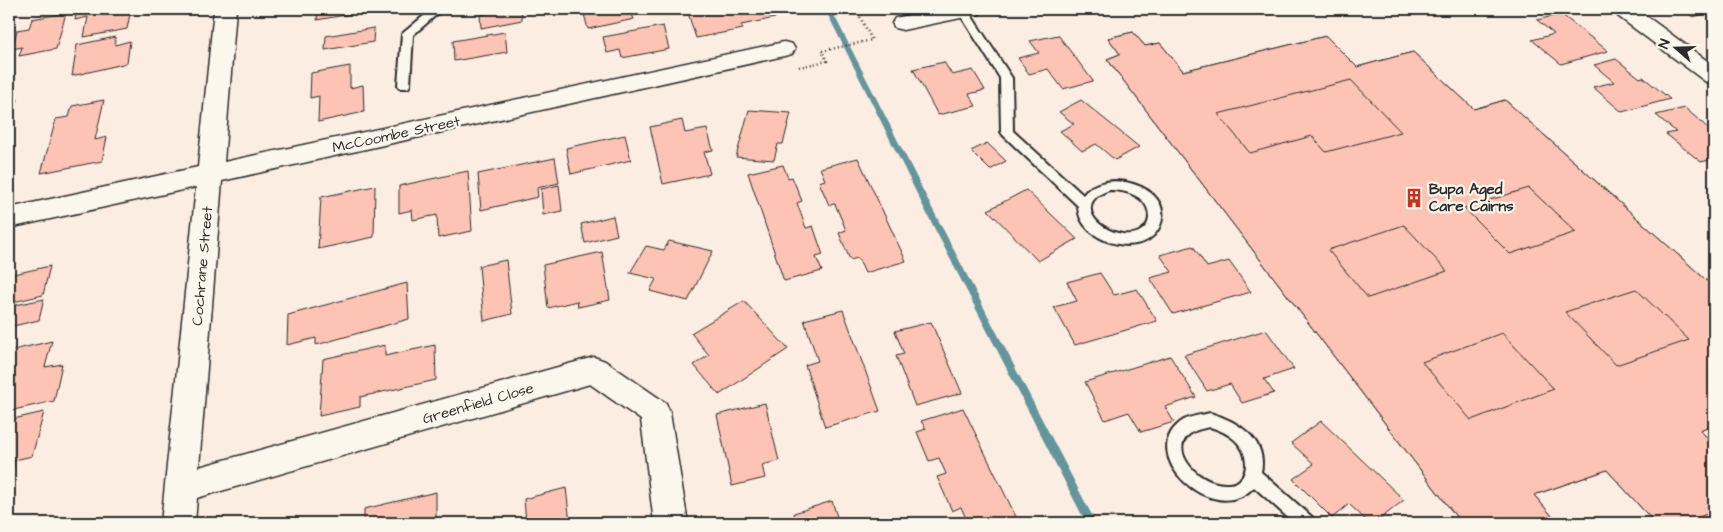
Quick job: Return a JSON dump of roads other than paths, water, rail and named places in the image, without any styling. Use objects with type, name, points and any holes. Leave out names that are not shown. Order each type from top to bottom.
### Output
[{"type":"street","name":"Cochrane Street","points":[[178,523],[225,9]]},
{"type":"street","points":[[1623,9],[1714,77]]},
{"type":"street","points":[[903,23],[968,10]]},
{"type":"street","name":"McCoombe Street","points":[[9,218],[210,175],[788,59]]},
{"type":"street","name":"Greenfield Close","points":[[182,487],[594,370],[655,413],[670,523]]},
{"type":"lane","points":[[404,84],[408,34],[438,9]]},
{"type":"lane","points":[[968,10],[1006,78],[1007,132],[1084,202],[1087,220],[1104,234],[1127,240],[1143,236],[1154,227],[1157,219],[1156,210],[1150,200],[1142,193],[1119,185],[1096,189],[1084,202]]},
{"type":"lane","points":[[1210,420],[1224,424],[1246,440],[1253,452],[1255,465],[1253,476],[1247,484],[1237,490],[1225,492],[1212,491],[1199,486],[1188,478],[1180,468],[1175,456],[1174,444],[1179,434],[1187,426],[1198,421],[1210,420]]},
{"type":"lane","points":[[1253,476],[1306,523]]},
{"type":"waterway","points":[[828,9],[927,206],[1091,523]]},
{"type":"place","name":"Bupa Aged Care Cairns","points":[[1414,198]]}]
